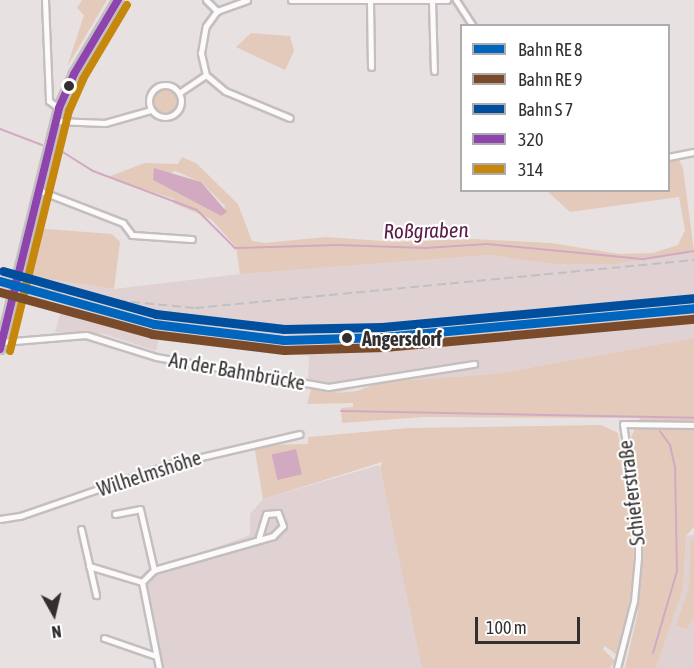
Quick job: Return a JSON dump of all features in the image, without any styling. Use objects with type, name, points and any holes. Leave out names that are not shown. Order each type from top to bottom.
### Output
[{"type":"main road","points":[[1,346],[58,108],[74,74],[118,0]]},
{"type":"street","points":[[45,0],[49,101],[58,108]]},
{"type":"street","points":[[206,0],[217,11]]},
{"type":"street","points":[[247,0],[217,11],[201,40],[206,75],[225,91],[290,118]]},
{"type":"street","points":[[294,0],[370,2],[447,0]]},
{"type":"street","points":[[456,0],[472,24]]},
{"type":"street","points":[[432,1],[434,71]]},
{"type":"street","points":[[370,2],[371,67]]},
{"type":"street","points":[[179,93],[206,75]]},
{"type":"street","points":[[168,85],[179,93],[180,108],[173,115],[163,117],[151,110],[148,99],[154,88],[168,85]]},
{"type":"street","points":[[55,121],[73,125],[105,123],[151,110]]},
{"type":"street","points":[[670,157],[694,152]]},
{"type":"street","points":[[37,190],[123,223],[132,235],[192,239]]},
{"type":"street","name":"An der Bahnbrücke","points":[[1,346],[86,335],[156,357],[328,387],[474,364]]},
{"type":"street","name":"Schieferstraße","points":[[617,668],[634,601],[638,558],[638,521],[623,424],[694,425]]},
{"type":"street","name":"Wilhelmshöhe","points":[[0,519],[20,516],[181,461],[300,434]]},
{"type":"street","points":[[115,514],[140,509],[154,570]]},
{"type":"street","points":[[142,582],[154,570],[259,537],[273,536],[281,529],[284,522],[278,513],[266,514],[259,537]]},
{"type":"street","points":[[81,529],[96,595]]},
{"type":"street","points":[[89,566],[142,582]]},
{"type":"street","points":[[142,582],[159,668]]},
{"type":"street","points":[[104,638],[156,656]]},
{"type":"shaded area","points":[[82,0],[107,0],[67,67],[84,15],[77,8]]},
{"type":"shaded area","points":[[251,33],[290,36],[294,51],[285,70],[236,47]]},
{"type":"shaded area","points":[[165,88],[175,91],[178,101],[175,111],[165,114],[155,111],[152,101],[155,91]]},
{"type":"shaded area","points":[[677,156],[683,168],[694,251],[616,264],[554,264],[489,255],[240,274],[236,247],[211,219],[173,203],[174,199],[108,177],[145,163],[178,164],[182,157],[196,163],[238,204],[252,241],[264,243],[326,237],[396,242],[473,239],[551,243],[619,254],[653,253],[678,245],[685,230],[679,197],[570,212],[548,192],[670,192],[670,158]],"holes":[[[175,171],[201,182],[225,206],[221,216],[153,180]]]},
{"type":"shaded area","points":[[154,168],[201,182],[227,212],[221,216],[153,180]]},
{"type":"shaded area","points":[[34,228],[112,234],[120,242],[114,289],[29,276]]},
{"type":"shaded area","points":[[694,251],[694,338],[494,374],[381,382],[336,393],[312,386],[308,378],[309,356],[160,335],[156,351],[105,334],[55,332],[61,311],[0,291],[0,271],[114,289],[240,274],[489,255],[554,264]]},
{"type":"shaded area","points":[[694,338],[694,527],[686,536],[683,589],[656,668],[625,668],[637,616],[642,572],[643,523],[631,437],[640,418],[423,417],[342,423],[341,408],[353,407],[353,403],[307,404],[312,386],[336,393],[357,391],[381,382],[494,374]]},
{"type":"shaded area","points":[[601,425],[618,433],[633,517],[634,564],[628,611],[617,655],[605,646],[603,649],[615,661],[610,668],[422,668],[380,468],[382,462],[263,499],[254,445],[308,444],[308,437],[409,428]]},
{"type":"shaded area","points":[[296,449],[302,474],[277,480],[272,455]]},
{"type":"shaded area","points":[[379,465],[423,668],[160,668],[142,582],[154,570],[250,535],[250,514],[263,499]]},
{"type":"shaded area","points":[[694,535],[694,668],[656,668],[683,589],[686,536]]},
{"type":"shaded area","points":[[694,540],[694,616],[687,629],[676,626],[689,587],[691,541]]},
{"type":"waterway","points":[[0,129],[42,145]]},
{"type":"waterway","name":"Roßgraben","points":[[58,149],[93,171],[197,210],[235,248],[338,245],[425,248],[487,244],[644,259],[694,251]]},
{"type":"waterway","name":"Roßgraben","points":[[341,411],[694,418]]},
{"type":"waterway","points":[[653,653],[677,571],[675,467],[670,445],[660,431]]},
{"type":"railway","points":[[0,280],[91,298],[195,308],[694,260]]},
{"type":"transit line","name":"320","points":[[0,349],[59,108],[74,74],[118,0]]},
{"type":"transit line","name":"314","points":[[10,351],[69,111],[83,79],[127,5]]},
{"type":"transit line","points":[[3,271],[156,314],[284,329],[382,327],[693,298]]},
{"type":"transit line","points":[[0,281],[154,324],[284,340],[383,337],[694,308]]},
{"type":"transit line","points":[[0,292],[152,334],[284,350],[384,347],[694,319]]},
{"type":"place","name":"Angersdorf","points":[[347,338]]}]
